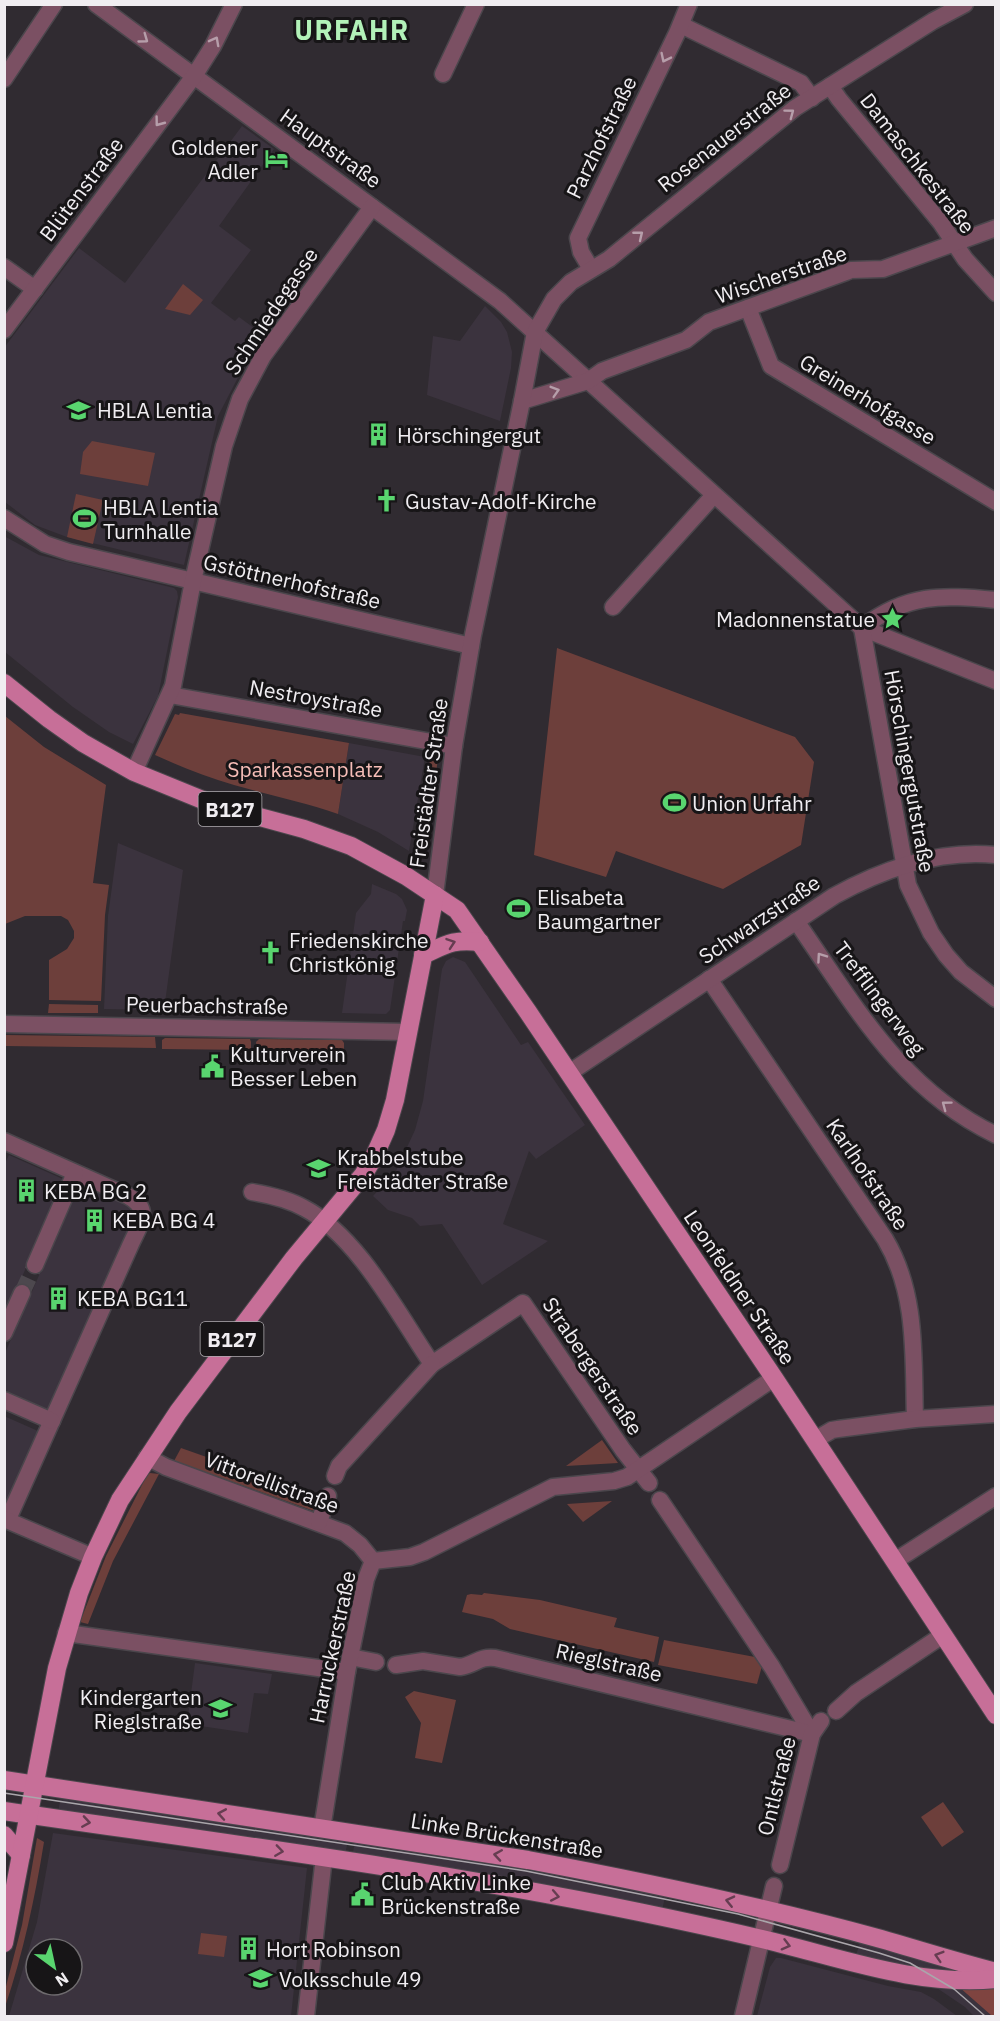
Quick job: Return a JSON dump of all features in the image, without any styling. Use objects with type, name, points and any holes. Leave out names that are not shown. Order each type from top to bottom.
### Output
[{"type":"main road","name":"B127","points":[[4,683],[83,743],[134,772],[215,805],[329,837],[372,857],[435,894]]},
{"type":"main road","name":"Leonfeldner Straße","points":[[435,894],[457,910],[480,942],[774,1378],[996,1715]]},
{"type":"main road","name":"Freistädter Straße","points":[[4,1943],[57,1668],[66,1633],[93,1557],[120,1500],[147,1456],[249,1316],[351,1191],[374,1157],[392,1110],[435,894]]},
{"type":"main road","points":[[423,955],[453,941],[480,942]]},
{"type":"main road","name":"Linke Brückenstraße","points":[[4,1780],[528,1860],[633,1880],[880,1939],[996,1972]]},
{"type":"main road","points":[[4,1811],[324,1857],[521,1889],[761,1939],[902,1974],[939,1979],[996,1979]]},
{"type":"main road","points":[[4,1834],[21,1854]]},
{"type":"street","points":[[4,79],[54,4]]},
{"type":"street","name":"Hauptstraße","points":[[96,4],[500,301],[862,628]]},
{"type":"street","name":"Blütenstraße","points":[[4,330],[194,75],[213,46],[234,4]]},
{"type":"street","points":[[443,74],[476,4]]},
{"type":"street","name":"Parzhofstraße","points":[[591,270],[581,252],[579,238],[689,4]]},
{"type":"street","name":"Rosenauerstraße","points":[[535,332],[562,289],[642,233],[795,108],[933,21],[965,4]]},
{"type":"street","points":[[681,25],[801,83],[812,98]]},
{"type":"street","name":"Damaschkestraße","points":[[830,86],[941,223],[965,259],[996,293]]},
{"type":"street","name":"Schmiedegasse","points":[[170,695],[224,446],[240,399],[263,356],[372,207]]},
{"type":"street","name":"Wischerstraße","points":[[522,401],[588,381],[602,371],[686,340],[710,322],[851,270],[883,269],[996,228]]},
{"type":"street","points":[[4,267],[35,289]]},
{"type":"street","name":"Greinerhofgasse","points":[[748,308],[771,366],[996,502]]},
{"type":"street","name":"Freistädter Straße","points":[[435,894],[454,746],[471,646],[535,332]]},
{"type":"street","points":[[614,607],[714,495]]},
{"type":"street","name":"Gstöttnerhofstraße","points":[[4,518],[45,544],[69,552],[471,646]]},
{"type":"street","points":[[996,600],[957,597],[931,598],[905,603],[882,612],[862,628],[996,681]]},
{"type":"street","name":"Hörschingergutstraße","points":[[862,628],[908,885],[931,933],[946,955],[961,972],[996,999]]},
{"type":"street","points":[[134,772],[170,695]]},
{"type":"street","name":"Nestroystraße","points":[[170,695],[454,746]]},
{"type":"street","name":"Schwarzstraße","points":[[569,1073],[796,921],[859,882],[903,864],[963,855],[996,855]]},
{"type":"street","name":"Trefflingerweg","points":[[796,921],[868,1025],[904,1069],[947,1106],[996,1135]]},
{"type":"street","name":"Karlhofstraße","points":[[709,979],[885,1239],[899,1266],[912,1317],[915,1419]]},
{"type":"street","name":"Peuerbachstraße","points":[[4,1024],[408,1032]]},
{"type":"street","points":[[5,1144],[138,1202],[142,1208],[142,1218],[6,1519],[93,1557]]},
{"type":"street","points":[[35,1265],[75,1173]]},
{"type":"street","points":[[252,1192],[290,1201],[325,1221],[340,1234],[376,1280],[432,1364],[339,1466],[335,1476]]},
{"type":"street","points":[[4,1333],[22,1293]]},
{"type":"street","name":"Strabergerstraße","points":[[432,1364],[523,1303],[644,1476]]},
{"type":"street","name":"Harruckerstraße","points":[[322,1829],[348,1664],[366,1580],[373,1561],[410,1557],[424,1552],[553,1487],[644,1476],[774,1378]]},
{"type":"street","points":[[4,1400],[52,1421]]},
{"type":"street","points":[[815,1440],[832,1430],[915,1419],[996,1414]]},
{"type":"street","name":"Vittorellistraße","points":[[147,1456],[166,1467],[320,1522],[353,1537],[373,1561]]},
{"type":"street","points":[[320,1522],[328,1496]]},
{"type":"street","points":[[895,1561],[996,1496]]},
{"type":"street","points":[[660,1500],[816,1727]]},
{"type":"street","points":[[66,1633],[348,1664],[376,1662]]},
{"type":"street","points":[[836,1711],[856,1693],[943,1635]]},
{"type":"street","name":"Rieglstraße","points":[[396,1665],[423,1661],[460,1666],[486,1657],[495,1658],[816,1727]]},
{"type":"street","name":"Ontlstraße","points":[[780,1864],[816,1727]]},
{"type":"street","points":[[306,2016],[324,1857]]},
{"type":"street","points":[[743,2016],[774,1886]]},
{"type":"shaded area","points":[[242,126],[274,149],[219,226],[251,250],[211,303],[235,321],[239,317],[265,336],[245,364],[218,416],[184,565],[67,537],[35,525],[5,502],[4,348],[79,248],[125,283]]},
{"type":"shaded area","points":[[485,306],[501,322],[507,332],[512,352],[500,421],[427,395],[433,336],[460,341]]},
{"type":"shaded area","points":[[4,536],[39,555],[174,588],[177,591],[178,597],[158,696],[133,744],[109,732],[73,707],[5,652]]},
{"type":"shaded area","points":[[349,743],[425,757],[409,851],[378,832],[338,814]]},
{"type":"shaded area","points":[[118,843],[183,870],[164,1010],[104,1009],[108,916]]},
{"type":"shaded area","points":[[372,884],[396,894],[402,899],[407,910],[405,921],[403,921],[390,1010],[386,1014],[342,1013],[356,913],[371,894]]},
{"type":"shaded area","points":[[453,957],[465,962],[521,1045],[528,1042],[585,1125],[536,1159],[529,1151],[503,1224],[548,1241],[482,1285],[442,1224],[420,1226],[412,1218],[388,1210],[373,1196],[396,1171],[415,1130],[423,1101],[442,969],[446,961]]},
{"type":"shaded area","points":[[9,1155],[65,1180],[5,1315],[4,1165]]},
{"type":"shaded area","points":[[84,1184],[126,1201],[136,1212],[49,1410],[5,1390],[5,1353],[76,1191]]},
{"type":"shaded area","points":[[4,1416],[38,1431],[5,1504]]},
{"type":"shaded area","name":"Kindergarten Rieglstraße","points":[[195,1663],[272,1674],[268,1694],[254,1693],[248,1733],[187,1724]]},
{"type":"shaded area","points":[[61,1795],[348,1840],[345,1855],[58,1813]]},
{"type":"shaded area","points":[[53,1833],[307,1868],[291,2016],[9,2016],[24,1966],[24,1997],[84,1997],[84,1937],[33,1937]]},
{"type":"shaded area","points":[[355,1839],[473,1857],[666,1893],[662,1910],[356,1857],[356,1853],[353,1853]]},
{"type":"shaded area","points":[[861,1940],[980,1974],[935,1972],[855,1958]]},
{"type":"shaded area","points":[[776,1958],[921,1992],[957,2016],[757,2016],[770,1967]]},
{"type":"shaded area","points":[[934,1986],[959,1987],[992,2016],[974,2016]]},
{"type":"shaded area","points":[[959,1987],[995,1989],[995,2016],[992,2016]]},
{"type":"green space","points":[[183,284],[203,300],[190,315],[165,309]]},
{"type":"green space","points":[[92,441],[155,453],[148,486],[80,474],[83,452]]},
{"type":"green space","name":"HBLA Lentia Turnhalle","points":[[76,494],[103,500],[93,544],[67,537]]},
{"type":"green space","name":"Union Urfahr","points":[[557,648],[795,737],[814,762],[801,845],[723,889],[616,851],[606,877],[534,855]]},
{"type":"green space","name":"Sparkassenplatz","points":[[180,713],[349,743],[338,814],[224,782],[155,755],[175,714]]},
{"type":"green space","points":[[5,716],[44,747],[106,785],[93,883],[109,885],[105,915],[101,1001],[49,1000],[49,960],[67,949],[74,938],[74,931],[68,920],[61,916],[25,916],[5,924]]},
{"type":"green space","points":[[432,748],[438,754],[438,758],[426,849],[415,848]]},
{"type":"green space","points":[[49,1004],[98,1005],[98,1013],[48,1013]]},
{"type":"green space","points":[[5,1035],[155,1037],[156,1048],[5,1046]]},
{"type":"green space","points":[[165,1038],[250,1039],[251,1050],[162,1049],[162,1040]]},
{"type":"green space","points":[[259,1039],[342,1040],[344,1051],[257,1050],[256,1042]]},
{"type":"green space","points":[[602,1440],[618,1463],[566,1466]]},
{"type":"green space","points":[[181,1448],[320,1497],[314,1511],[174,1461]]},
{"type":"green space","points":[[150,1473],[159,1474],[113,1561],[88,1624],[80,1622],[106,1556]]},
{"type":"green space","points":[[612,1501],[583,1522],[567,1504]]},
{"type":"green space","points":[[484,1593],[540,1600],[617,1618],[614,1627],[659,1637],[654,1662],[510,1629],[493,1619],[462,1612],[467,1595]]},
{"type":"green space","points":[[664,1640],[755,1657],[762,1666],[757,1684],[658,1665]]},
{"type":"green space","points":[[414,1691],[456,1700],[442,1763],[415,1758],[421,1723],[405,1697]]},
{"type":"green space","points":[[943,1802],[964,1832],[942,1847],[921,1817]]},
{"type":"green space","points":[[37,1838],[44,1842],[37,1884],[23,1946],[5,2007],[5,1990],[22,1925]]},
{"type":"green space","points":[[201,1933],[227,1936],[224,1957],[198,1954]]},
{"type":"tunnel","points":[[22,1293],[35,1265]]},
{"type":"tram line","points":[[4,1793],[526,1871],[738,1914],[910,1963],[954,1989],[985,2016]]},
{"type":"place","name":"Goldener Adler","points":[[276,159]]},
{"type":"place","name":"HBLA Lentia","points":[[79,410]]},
{"type":"place","name":"Hörschingergut","points":[[379,435]]},
{"type":"place","name":"Gustav-Adolf-Kirche","points":[[387,501]]},
{"type":"place","name":"HBLA Lentia Turnhalle","points":[[85,519]]},
{"type":"place","name":"Madonnenstatue","points":[[893,619]]},
{"type":"place","name":"Union Urfahr","points":[[674,803]]},
{"type":"place","name":"Elisabeta Baumgartner","points":[[519,909]]},
{"type":"place","name":"Friedenskirche Christkönig","points":[[271,952]]},
{"type":"place","name":"Kulturverein Besser Leben","points":[[212,1066]]},
{"type":"place","name":"Krabbelstube Freistädter Straße","points":[[319,1169]]},
{"type":"place","name":"KEBA BG 2","points":[[26,1191]]},
{"type":"place","name":"KEBA BG 4","points":[[94,1220]]},
{"type":"place","name":"KEBA BG11","points":[[59,1298]]},
{"type":"place","name":"Kindergarten Rieglstraße","points":[[220,1709]]},
{"type":"place","name":"Club Aktiv Linke Brückenstraße","points":[[363,1894]]},
{"type":"place","name":"Hort Robinson","points":[[248,1949]]},
{"type":"place","name":"Volksschule 49","points":[[261,1979]]},
{"type":"district","name":"URFAHR","points":[[352,29]]}]
